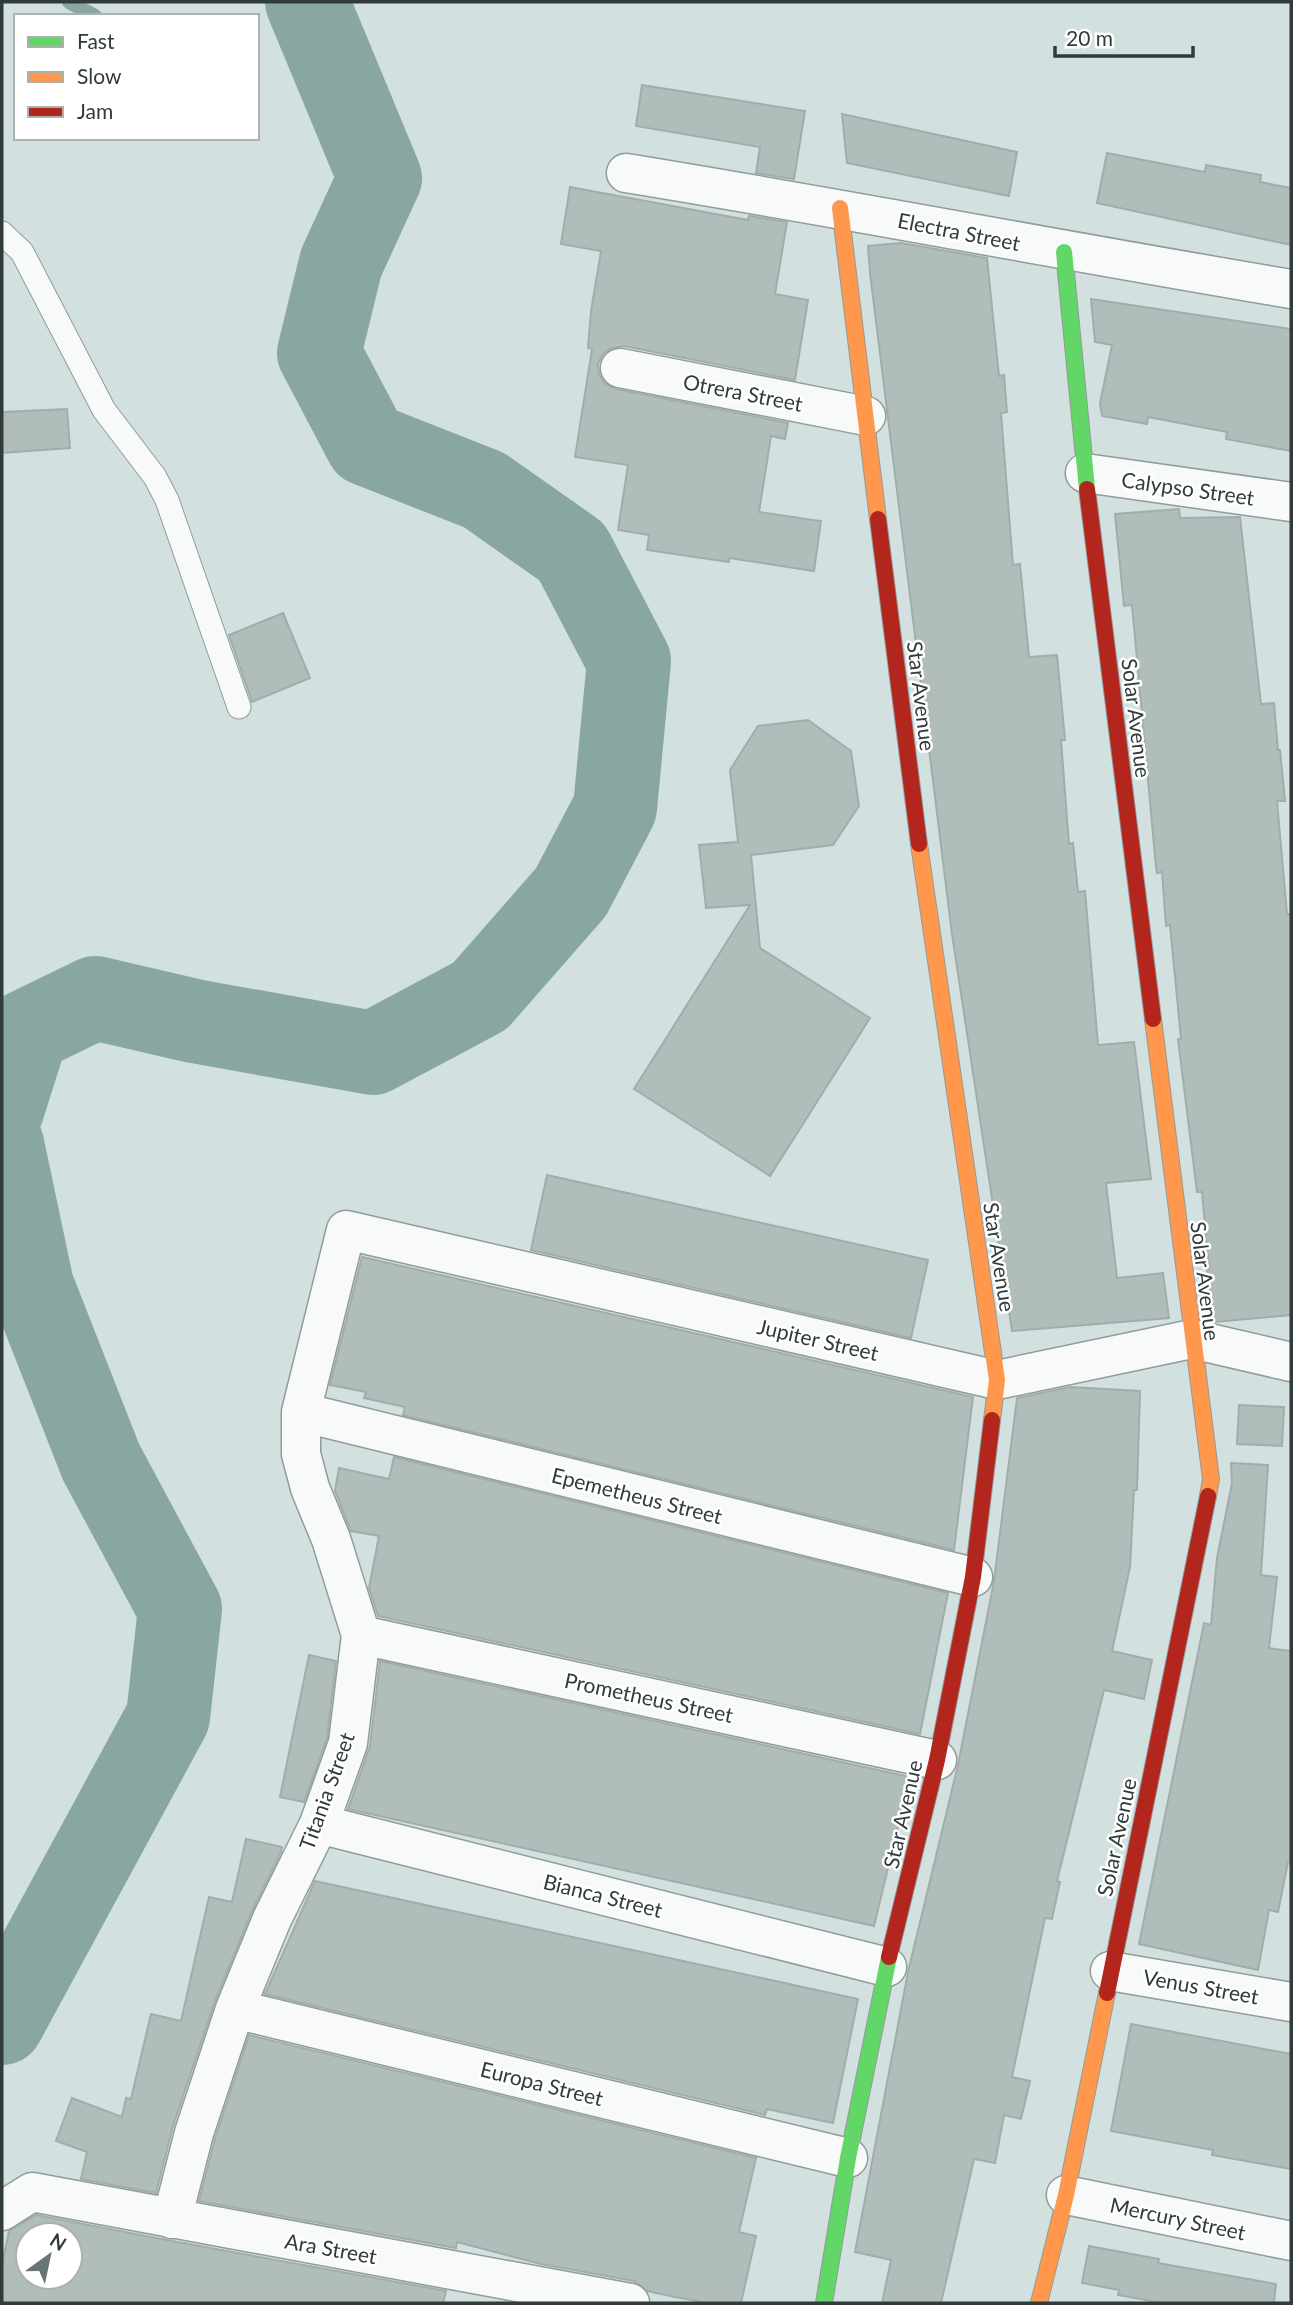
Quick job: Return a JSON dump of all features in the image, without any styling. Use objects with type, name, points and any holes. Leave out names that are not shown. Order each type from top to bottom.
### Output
[{"type":"street","name":"Electra Street","points":[[626,173],[840,208],[1064,252],[1291,289]]},
{"type":"street","name":"Star Avenue","points":[[824,2303],[848,2158],[887,1967],[937,1760],[973,1577],[997,1380],[930,937],[840,208]]},
{"type":"street","name":"Solar Avenue","points":[[1039,2303],[1066,2195],[1210,1479],[1085,473],[1064,252]]},
{"type":"street","name":"Otrera Street","points":[[620,369],[866,416]]},
{"type":"street","name":"Calypso Street","points":[[1085,473],[1291,502]]},
{"type":"street","name":"Jupiter Street","points":[[346,1230],[997,1380],[1192,1339],[1291,1362]]},
{"type":"street","name":"Titania Street","points":[[172,2219],[194,2133],[235,2009],[272,1919],[319,1824],[348,1743],[361,1635],[301,1454],[301,1412],[346,1230]]},
{"type":"street","name":"Epemetheus Street","points":[[301,1412],[973,1577]]},
{"type":"street","name":"Prometheus Street","points":[[361,1635],[937,1760]]},
{"type":"street","name":"Bianca Street","points":[[319,1824],[887,1967]]},
{"type":"street","name":"Venus Street","points":[[1110,1971],[1291,2002]]},
{"type":"street","name":"Europa Street","points":[[235,2009],[848,2158]]},
{"type":"street","name":"Mercury Street","points":[[1066,2195],[1291,2241]]},
{"type":"street","name":"Ara Street","points":[[17,2202],[172,2219],[631,2303]]},
{"type":"lane","points":[[2,233],[22,252],[104,410],[155,477],[167,500],[239,707]]},
{"type":"building","points":[[642,85],[805,111],[794,179],[756,173],[760,147],[636,126]]},
{"type":"building","points":[[842,114],[1017,152],[1009,196],[847,163]]},
{"type":"building","points":[[1107,153],[1205,172],[1206,165],[1261,175],[1260,182],[1291,188],[1291,245],[1097,203]]},
{"type":"building","points":[[570,187],[748,220],[749,216],[787,222],[775,294],[808,300],[795,380],[624,346],[612,348],[603,354],[598,364],[599,374],[605,384],[616,389],[788,423],[785,439],[771,436],[759,512],[821,521],[814,571],[729,558],[729,562],[647,550],[649,535],[618,530],[628,465],[575,457],[592,349],[588,348],[591,311],[601,251],[561,244]]},
{"type":"building","points":[[901,243],[987,258],[999,376],[1004,375],[1007,412],[1001,413],[1013,565],[1020,564],[1029,657],[1057,655],[1065,740],[1061,740],[1069,844],[1073,843],[1078,892],[1085,891],[1098,1045],[1134,1042],[1151,1179],[1106,1183],[1117,1278],[1163,1273],[1169,1318],[1012,1331],[952,934],[870,273],[868,246]]},
{"type":"building","points":[[1091,299],[1291,329],[1291,451],[1226,439],[1227,432],[1148,417],[1147,424],[1102,416],[1100,403],[1112,345],[1095,342]]},
{"type":"building","points":[[67,409],[70,448],[2,453],[2,412]]},
{"type":"building","points":[[1179,509],[1180,518],[1240,517],[1261,704],[1274,703],[1285,801],[1277,801],[1287,914],[1291,914],[1291,1315],[1215,1322],[1207,1270],[1202,1192],[1197,1192],[1178,1039],[1181,1039],[1170,925],[1166,926],[1162,872],[1157,873],[1156,867],[1132,605],[1124,606],[1115,514]]},
{"type":"building","points":[[283,613],[310,678],[252,702],[229,635]]},
{"type":"building","points":[[808,720],[851,751],[859,806],[833,845],[751,855],[760,948],[870,1018],[770,1176],[634,1089],[750,905],[706,908],[699,845],[738,842],[730,770],[758,726]]},
{"type":"building","points":[[547,1175],[928,1260],[911,1338],[531,1250]]},
{"type":"building","points":[[362,1257],[973,1397],[954,1550],[403,1415],[405,1407],[364,1398],[366,1392],[330,1385]]},
{"type":"building","points":[[1070,1387],[1140,1391],[1137,1490],[1134,1490],[1130,1567],[1112,1651],[1152,1660],[1144,1699],[1104,1690],[1057,1881],[1060,1882],[1052,1919],[1045,1918],[1012,2077],[1030,2081],[1021,2119],[1004,2115],[995,2163],[974,2159],[941,2303],[882,2303],[891,2260],[855,2252],[908,1972],[958,1765],[994,1581],[1017,1398]]},
{"type":"building","points":[[1239,1405],[1284,1407],[1282,1446],[1237,1444]]},
{"type":"building","points":[[394,1457],[948,1593],[920,1734],[378,1616],[369,1588],[379,1536],[351,1531],[335,1491],[339,1468],[389,1479]]},
{"type":"building","points":[[1231,1463],[1268,1465],[1261,1575],[1277,1577],[1269,1648],[1291,1651],[1291,1862],[1288,1862],[1278,1912],[1269,1910],[1258,1970],[1139,1944],[1204,1623],[1211,1625],[1217,1558],[1232,1483]]},
{"type":"building","points":[[309,1655],[336,1661],[327,1738],[304,1802],[280,1797]]},
{"type":"building","points":[[380,1661],[910,1777],[874,1926],[348,1809],[370,1746]]},
{"type":"building","points":[[246,1839],[282,1847],[281,1852],[252,1911],[215,2001],[173,2126],[156,2193],[81,2179],[87,2152],[56,2141],[72,2098],[122,2117],[126,2098],[131,2099],[151,2014],[181,2021],[209,1897],[232,1902]]},
{"type":"building","points":[[315,1881],[858,1999],[833,2123],[767,2109],[765,2115],[265,1994]]},
{"type":"building","points":[[1131,2024],[1291,2054],[1291,2169],[1212,2155],[1213,2150],[1111,2131]]},
{"type":"building","points":[[249,2035],[756,2158],[739,2232],[756,2236],[741,2303],[708,2303],[647,2291],[634,2281],[541,2264],[457,2242],[456,2248],[199,2201],[215,2139]]},
{"type":"building","points":[[36,2215],[67,2221],[26,2221]]},
{"type":"building","points":[[84,2224],[446,2291],[443,2303],[2,2303],[2,2265],[9,2231],[14,2228],[14,2291],[84,2291]]},
{"type":"building","points":[[1089,2246],[1159,2259],[1158,2263],[1276,2284],[1274,2303],[1162,2303],[1118,2295],[1119,2290],[1082,2283]]},
{"type":"waterway","points":[[69,2],[91,14]]},
{"type":"waterway","points":[[2,1110],[27,1031],[95,998],[194,1021],[373,1053],[480,996],[571,892],[615,808],[629,661],[572,552],[484,490],[367,444],[319,353],[341,263],[380,178],[307,2]]},
{"type":"waterway","points":[[2,1144],[32,1286],[101,1462],[180,1609],[168,1717],[2,2023]]},
{"type":"traffic: fast","points":[[1064,252],[1087,489]]},
{"type":"traffic: fast","points":[[824,2303],[848,2158],[889,1957]]},
{"type":"traffic: slow","points":[[840,208],[878,519]]},
{"type":"traffic: slow","points":[[919,844],[997,1380],[992,1420]]},
{"type":"traffic: slow","points":[[1153,1019],[1211,1479],[1208,1496]]},
{"type":"traffic: slow","points":[[1039,2303],[1066,2195],[1107,1993]]},
{"type":"traffic: jam","points":[[1087,489],[1153,1019]]},
{"type":"traffic: jam","points":[[878,519],[919,844]]},
{"type":"traffic: jam","points":[[889,1957],[937,1760],[973,1577],[992,1420]]},
{"type":"traffic: jam","points":[[1107,1993],[1208,1496]]}]
